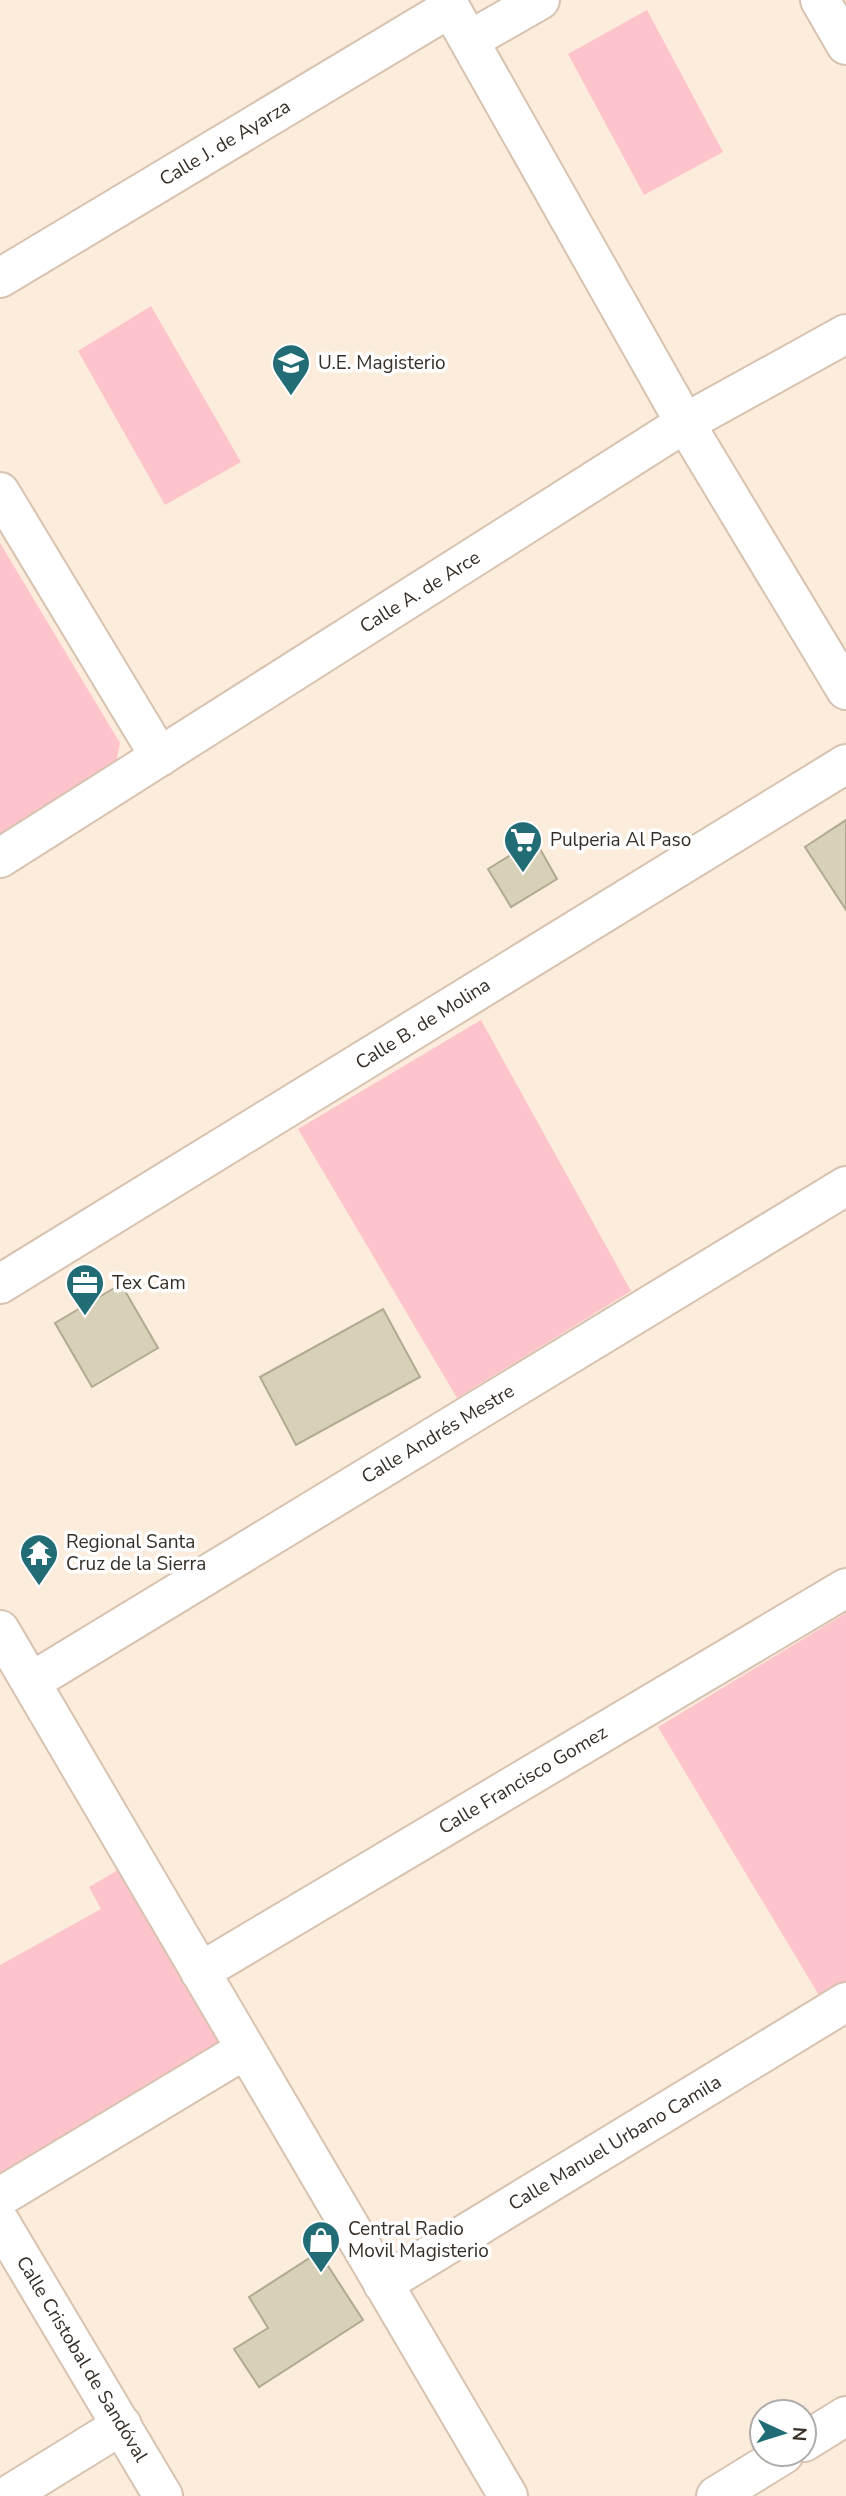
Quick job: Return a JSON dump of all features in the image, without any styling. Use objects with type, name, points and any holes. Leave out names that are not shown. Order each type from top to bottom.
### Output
[{"type":"street","points":[[470,40],[540,0]]},
{"type":"street","points":[[820,0],[846,45]]},
{"type":"street","points":[[448,4],[685,423],[846,690]]},
{"type":"street","name":"Calle J. de Ayarza","points":[[0,278],[448,4]]},
{"type":"street","name":"Calle A. de Arce","points":[[0,858],[685,423],[846,334]]},
{"type":"street","points":[[0,492],[160,757]]},
{"type":"street","name":"Calle B. de Molina","points":[[0,1284],[846,764]]},
{"type":"street","name":"Calle Andrés Mestre","points":[[31,1682],[846,1186]]},
{"type":"street","name":"Calle Francisco Gomez","points":[[200,1972],[846,1588]]},
{"type":"street","points":[[0,1630],[508,2496]]},
{"type":"street","name":"Calle Manuel Urbano Camila","points":[[383,2284],[846,2002]]},
{"type":"street","points":[[0,2197],[246,2049]]},
{"type":"street","name":"Calle Cristobal de Sandóval","points":[[0,2222],[163,2496]]},
{"type":"street","points":[[818,2433],[846,2416]]},
{"type":"street","points":[[6,2496],[122,2425]]},
{"type":"street","points":[[716,2496],[762,2468]]},
{"type":"shaded area","points":[[647,10],[723,152],[644,195],[568,54]]},
{"type":"shaded area","points":[[151,306],[241,462],[165,505],[78,351]]},
{"type":"shaded area","points":[[0,543],[120,743],[115,768],[0,834]]},
{"type":"shaded area","points":[[481,1020],[631,1291],[457,1398],[298,1129]]},
{"type":"shaded area","points":[[846,1613],[846,1982],[820,1997],[658,1727]]},
{"type":"shaded area","points":[[118,1870],[224,2046],[0,2183],[0,1965],[101,1909],[89,1887]]},
{"type":"building","points":[[846,820],[846,910],[805,847]]},
{"type":"building","name":"Pulperia Al Paso","points":[[535,840],[557,879],[511,907],[488,869]]},
{"type":"building","points":[[121,1284],[158,1348],[92,1387],[55,1323]]},
{"type":"building","points":[[383,1309],[420,1377],[296,1445],[260,1377]]},
{"type":"building","points":[[319,2252],[363,2320],[259,2387],[234,2349],[268,2328],[249,2297]]},
{"type":"place","name":"U.E. Magisterio","points":[[291,397]]},
{"type":"place","name":"Pulperia Al Paso","points":[[523,874]]},
{"type":"place","name":"Tex Cam","points":[[85,1317]]},
{"type":"place","name":"Regional Santa Cruz de la Sierra","points":[[39,1587]]},
{"type":"place","name":"Central Radio Movil Magisterio","points":[[321,2274]]}]
